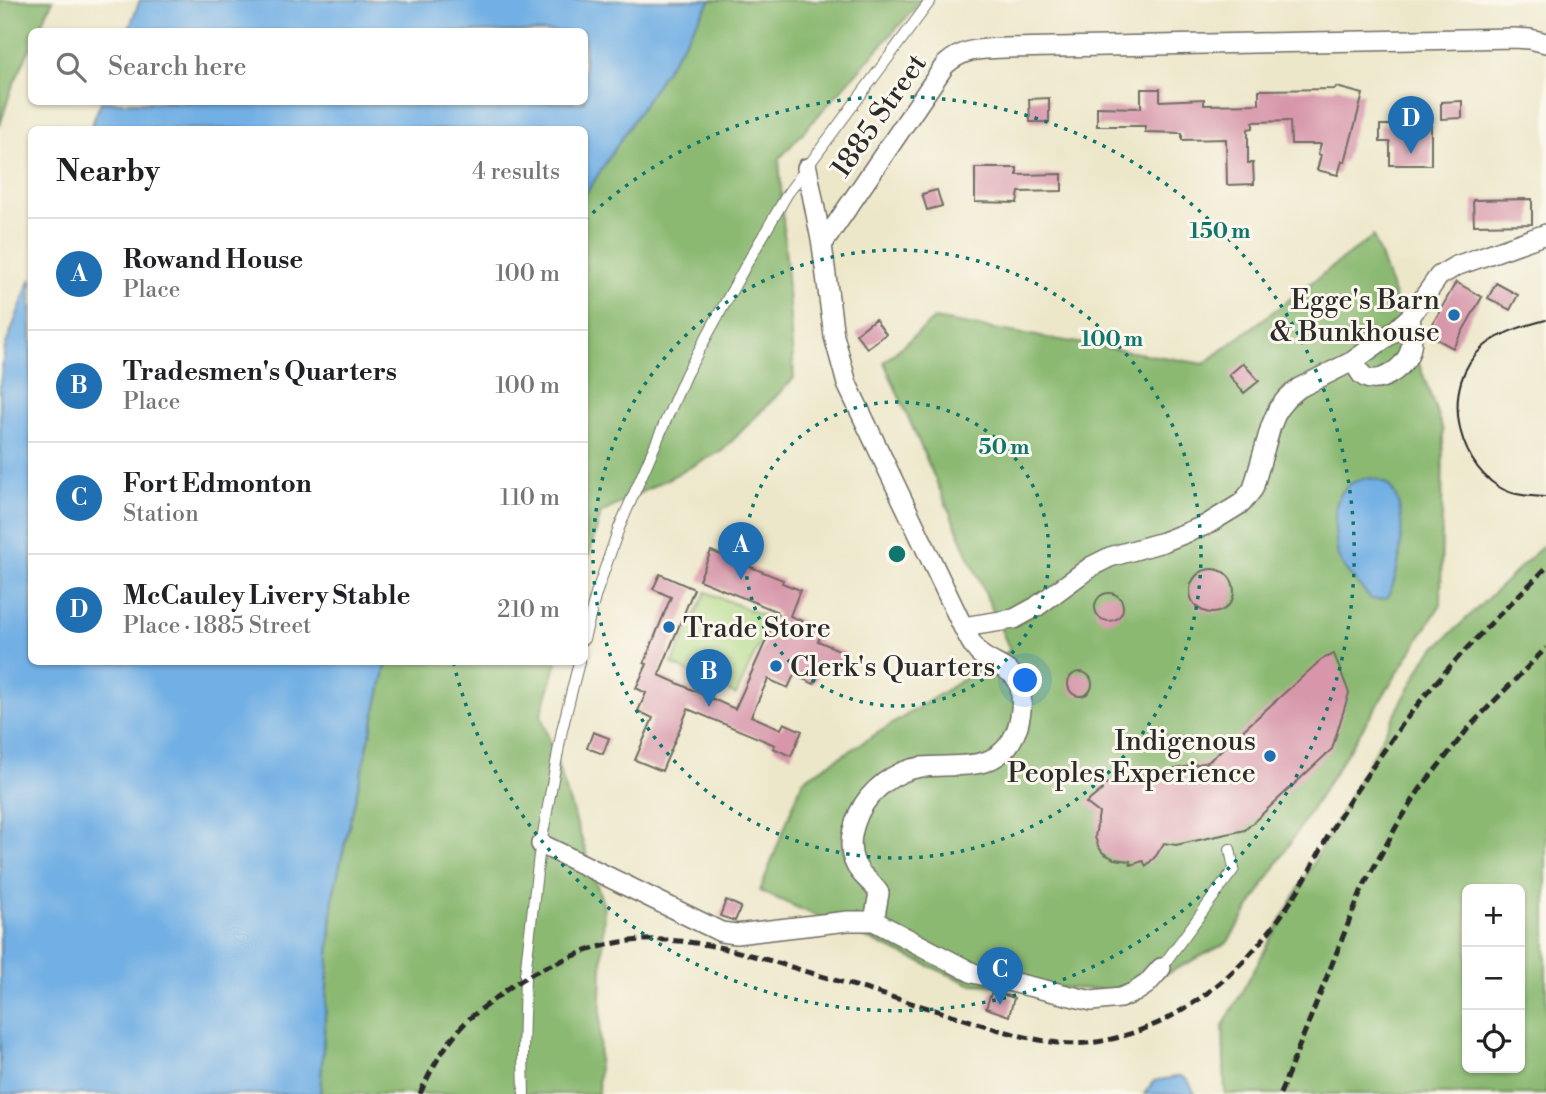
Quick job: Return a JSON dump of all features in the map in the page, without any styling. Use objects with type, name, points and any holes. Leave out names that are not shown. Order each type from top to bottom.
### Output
[{"type":"street","name":"1885 Street","points":[[822,245],[945,65],[966,52],[1005,48],[1514,38],[1546,43]]},
{"type":"street","points":[[807,168],[822,245],[834,336],[847,384],[963,627],[978,653],[1015,676],[1020,687],[1021,718],[1009,746],[994,758],[979,764],[919,767],[905,771],[893,776],[865,800],[850,836],[852,853],[862,874],[879,893],[874,921]]},
{"type":"street","points":[[963,627],[1014,619],[1036,607],[1092,566],[1110,557],[1163,542],[1206,525],[1242,503],[1252,488],[1278,409],[1298,388],[1353,361],[1391,334],[1410,317],[1439,276],[1456,266],[1546,234]]},
{"type":"street","points":[[1353,361],[1369,379],[1383,378],[1399,368],[1409,355],[1412,333],[1410,317]]},
{"type":"street","points":[[541,845],[721,932],[736,934],[848,921],[874,921],[973,973],[1092,1001],[1120,998],[1135,992],[1147,984],[1161,968]]},
{"type":"lane","points":[[588,624],[620,528],[686,374],[789,193],[931,0]]},
{"type":"lane","points":[[524,1094],[525,975],[541,845],[562,730],[578,665]]},
{"type":"lane","points":[[1161,968],[1234,869],[1230,849]]},
{"type":"green space","points":[[0,0],[53,0],[39,28],[28,28],[28,53],[11,90],[0,125]]},
{"type":"green space","points":[[711,0],[922,0],[779,159],[794,378],[722,451],[601,513],[588,558],[588,189]]},
{"type":"green space","points":[[1373,236],[1443,430],[1441,604],[1227,943],[1168,973],[1113,990],[970,984],[760,891],[803,780],[1010,650],[884,362],[934,319],[1204,364]]},
{"type":"green space","points":[[1546,543],[1546,1094],[1225,1094],[1223,1026],[1427,656]]},
{"type":"green space","points":[[706,592],[771,619],[736,695],[672,664]]},
{"type":"green space","points":[[386,665],[556,665],[541,715],[604,907],[598,1094],[320,1094],[333,895]]},
{"type":"water","points":[[140,0],[711,0],[588,190],[588,126],[91,126],[100,105],[588,105],[588,28],[129,28]]},
{"type":"water","points":[[28,286],[28,665],[386,665],[333,895],[320,1094],[0,1094],[0,384],[5,347]]},
{"type":"water","points":[[1364,478],[1377,479],[1389,486],[1396,496],[1400,510],[1401,542],[1396,574],[1387,598],[1379,600],[1371,599],[1350,575],[1340,561],[1337,551],[1337,502],[1346,488]]},
{"type":"water","points":[[1181,1076],[1188,1080],[1195,1094],[1144,1094],[1154,1081]]},
{"type":"building","points":[[1336,87],[1363,94],[1345,162],[1342,161],[1338,175],[1317,170],[1321,144],[1291,144],[1290,121],[1253,122],[1253,128],[1248,129],[1248,163],[1253,163],[1254,184],[1227,185],[1226,139],[1182,140],[1182,133],[1145,132],[1145,126],[1097,126],[1097,107],[1141,108],[1141,89],[1160,89],[1160,101],[1204,99],[1204,105],[1259,104],[1259,90]]},
{"type":"building","points":[[1049,98],[1049,122],[1030,122],[1029,99]]},
{"type":"building","points":[[1462,101],[1462,118],[1441,119],[1441,102]]},
{"type":"building","points":[[1380,125],[1431,125],[1431,165],[1390,165],[1390,142],[1380,142]]},
{"type":"building","points":[[975,168],[1017,168],[1017,175],[1062,174],[1062,191],[1019,192],[1017,203],[975,202]]},
{"type":"building","points":[[937,190],[942,206],[927,210],[922,194]]},
{"type":"building","points":[[1532,199],[1532,224],[1474,225],[1473,200]]},
{"type":"building","name":"Egge's Barn & Bunkhouse","points":[[1456,282],[1482,297],[1453,348],[1427,334]]},
{"type":"building","points":[[1496,283],[1518,295],[1510,310],[1488,298]]},
{"type":"building","points":[[875,319],[886,334],[867,348],[856,334]]},
{"type":"building","points":[[1243,363],[1259,381],[1244,393],[1229,375]]},
{"type":"building","points":[[711,551],[783,580],[782,583],[800,590],[790,616],[823,630],[818,641],[846,653],[839,669],[824,664],[814,684],[794,675],[788,688],[768,679],[751,716],[781,729],[784,723],[802,731],[791,756],[773,748],[775,745],[688,709],[662,771],[635,760],[653,718],[638,711],[646,693],[636,688],[671,597],[653,589],[660,574],[694,589],[659,675],[735,709],[778,614],[699,580]]},
{"type":"building","points":[[1212,569],[1227,576],[1234,591],[1227,606],[1212,613],[1197,606],[1190,591],[1197,576]]},
{"type":"building","points":[[1109,593],[1119,597],[1123,607],[1119,617],[1109,621],[1099,617],[1095,607],[1099,597]]},
{"type":"building","name":"Indigenous Peoples Experience","points":[[1334,654],[1349,693],[1332,749],[1245,830],[1176,845],[1164,843],[1146,866],[1143,861],[1131,865],[1130,861],[1114,859],[1103,853],[1095,837],[1099,813],[1086,803],[1102,790],[1101,785],[1208,762],[1322,659]]},
{"type":"building","points":[[1080,672],[1088,676],[1092,684],[1088,692],[1080,696],[1072,692],[1068,684],[1072,676]]},
{"type":"building","points":[[593,732],[609,738],[603,754],[587,748]]},
{"type":"building","points":[[726,900],[741,907],[735,921],[720,916]]},
{"type":"building","points":[[992,991],[1014,998],[1009,1016],[986,1008]]},
{"type":"tram line","points":[[1546,320],[1504,334],[1482,348],[1469,363],[1461,381],[1458,401],[1463,441],[1484,475],[1510,492],[1546,497]]},
{"type":"railway","points":[[420,1094],[455,1034],[471,1017],[513,985],[543,968],[585,951],[641,940],[715,946],[1003,1031],[1051,1042],[1091,1043],[1131,1034],[1156,1024],[1202,997],[1260,943],[1292,900],[1341,814],[1417,705],[1452,664],[1546,568]]},
{"type":"railway","points":[[1280,1094],[1362,889],[1396,827],[1420,789],[1471,725],[1546,648]]},
{"type":"place","name":"McCauley Livery Stable","points":[[1411,154]]},
{"type":"place","name":"Egge's Barn & Bunkhouse","points":[[1454,315]]},
{"type":"place","name":"Rowand House","points":[[741,580]]},
{"type":"place","name":"Trade Store","points":[[669,627]]},
{"type":"place","name":"Clerk's Quarters","points":[[776,666]]},
{"type":"place","name":"Tradesmen's Quarters","points":[[709,707]]},
{"type":"place","name":"Indigenous Peoples Experience","points":[[1270,756]]},
{"type":"place","name":"Fort Edmonton","points":[[1000,1005]]}]
